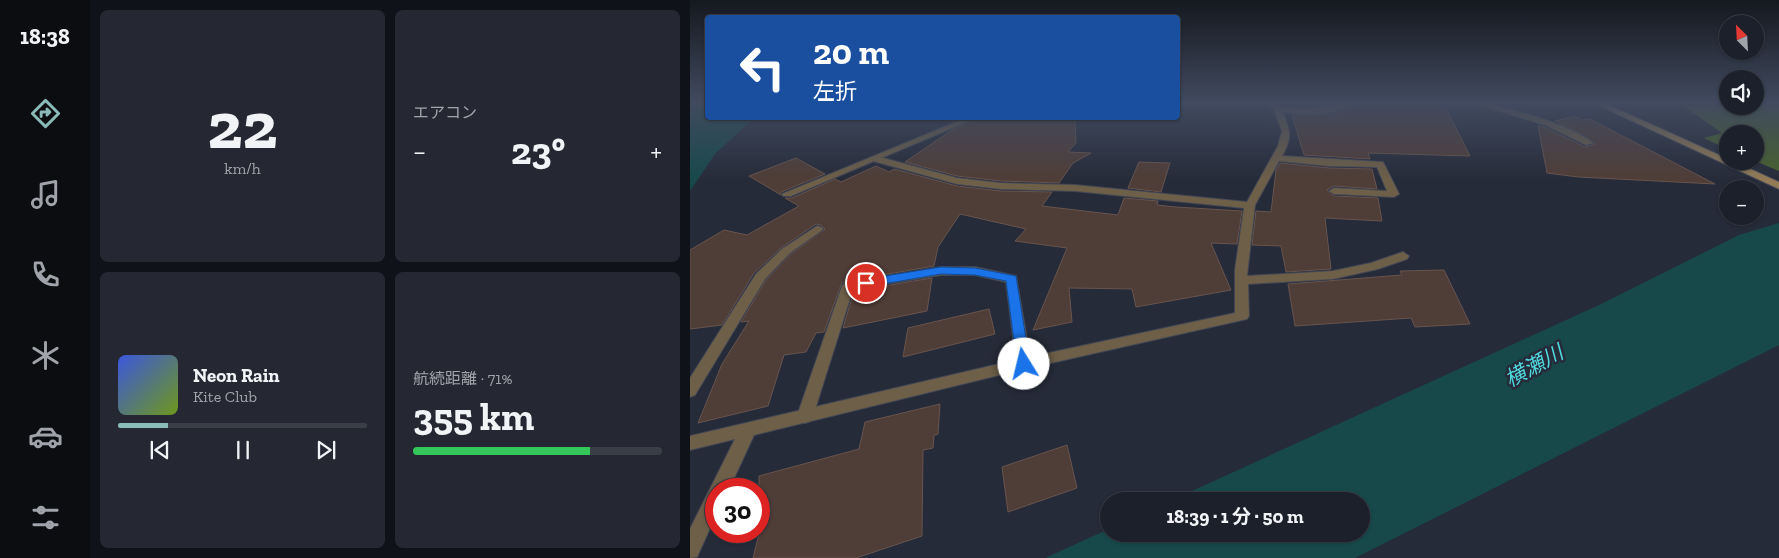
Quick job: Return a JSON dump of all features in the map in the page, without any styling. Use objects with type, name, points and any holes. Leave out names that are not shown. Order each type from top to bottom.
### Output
[{"type":"street","points":[[787,194],[948,128]]},
{"type":"street","points":[[690,443],[1024,364],[1242,316],[1242,280],[1250,205],[1283,146],[1286,131],[1285,128]]},
{"type":"street","points":[[1558,128],[1589,143]]},
{"type":"street","points":[[1652,128],[1775,184]]},
{"type":"street","points":[[1277,158],[1329,163],[1380,164],[1394,194],[1334,191]]},
{"type":"street","points":[[876,159],[957,181],[1002,186],[1074,188],[1250,205]]},
{"type":"street","points":[[690,391],[760,277],[786,251],[817,229]]},
{"type":"street","points":[[1242,280],[1332,275],[1374,266],[1403,256]]},
{"type":"street","points":[[806,416],[848,286],[941,271],[975,272],[1012,279],[1024,364]]},
{"type":"street","points":[[725,478],[748,429]]},
{"type":"street","points":[[690,550],[705,519]]},
{"type":"green space","points":[[1764,128],[1779,128],[1779,171],[1764,165]]},
{"type":"green space","points":[[1719,134],[1719,145],[1704,138]]},
{"type":"water","points":[[690,128],[743,128],[715,154],[690,191]]},
{"type":"water","name":"横瀬川","points":[[1779,223],[1779,345],[1355,558],[1045,558],[1100,533],[1100,542],[1370,542],[1370,492],[1190,492],[1599,305],[1739,235]]},
{"type":"building","points":[[956,128],[1075,128],[1076,143],[1068,152],[1091,153],[1073,163],[1059,183],[1001,181],[957,176],[905,162]]},
{"type":"building","points":[[1296,128],[1456,128],[1470,156],[1368,153],[1370,159],[1304,155]]},
{"type":"building","points":[[1538,128],[1546,128],[1585,147],[1595,144],[1584,135],[1570,128],[1607,128],[1715,184],[1578,177],[1547,173]]},
{"type":"building","points":[[796,158],[825,174],[781,192],[781,195],[749,176]]},
{"type":"building","points":[[1139,162],[1170,163],[1161,192],[1128,188]]},
{"type":"building","points":[[1280,163],[1329,168],[1372,169],[1377,189],[1334,186],[1327,190],[1334,196],[1378,198],[1382,221],[1325,218],[1331,269],[1286,272],[1281,246],[1252,245],[1256,211],[1271,212],[1276,170]]},
{"type":"building","points":[[876,166],[889,172],[894,169],[957,186],[1001,191],[1052,192],[1042,206],[1118,215],[1124,198],[1158,201],[1157,205],[1242,211],[1237,244],[1211,243],[1231,290],[1136,307],[1132,289],[1069,288],[1072,322],[1033,330],[1067,248],[1015,241],[1026,229],[960,214],[938,247],[934,266],[842,282],[824,332],[816,333],[806,352],[784,355],[768,406],[698,423],[722,364],[749,321],[741,322],[766,280],[791,254],[825,229],[821,225],[816,224],[781,248],[754,273],[722,325],[690,329],[690,250],[724,230],[747,235],[799,206],[785,198],[792,198],[835,179],[841,182]]},
{"type":"building","points":[[1444,270],[1470,324],[1415,327],[1411,318],[1295,326],[1288,284],[1402,275],[1400,271]]},
{"type":"building","points":[[932,278],[927,311],[843,328],[854,291]]},
{"type":"building","points":[[989,309],[995,334],[903,357],[908,328]]},
{"type":"building","points":[[940,404],[938,434],[934,435],[933,448],[923,450],[922,536],[856,558],[753,558],[757,543],[770,543],[770,478],[759,478],[759,476],[859,449],[865,422]]},
{"type":"building","points":[[1067,445],[1077,488],[1008,512],[1002,467]]},
{"type":"route","points":[[866,283],[941,271],[975,272],[1012,279],[1024,364]]}]
